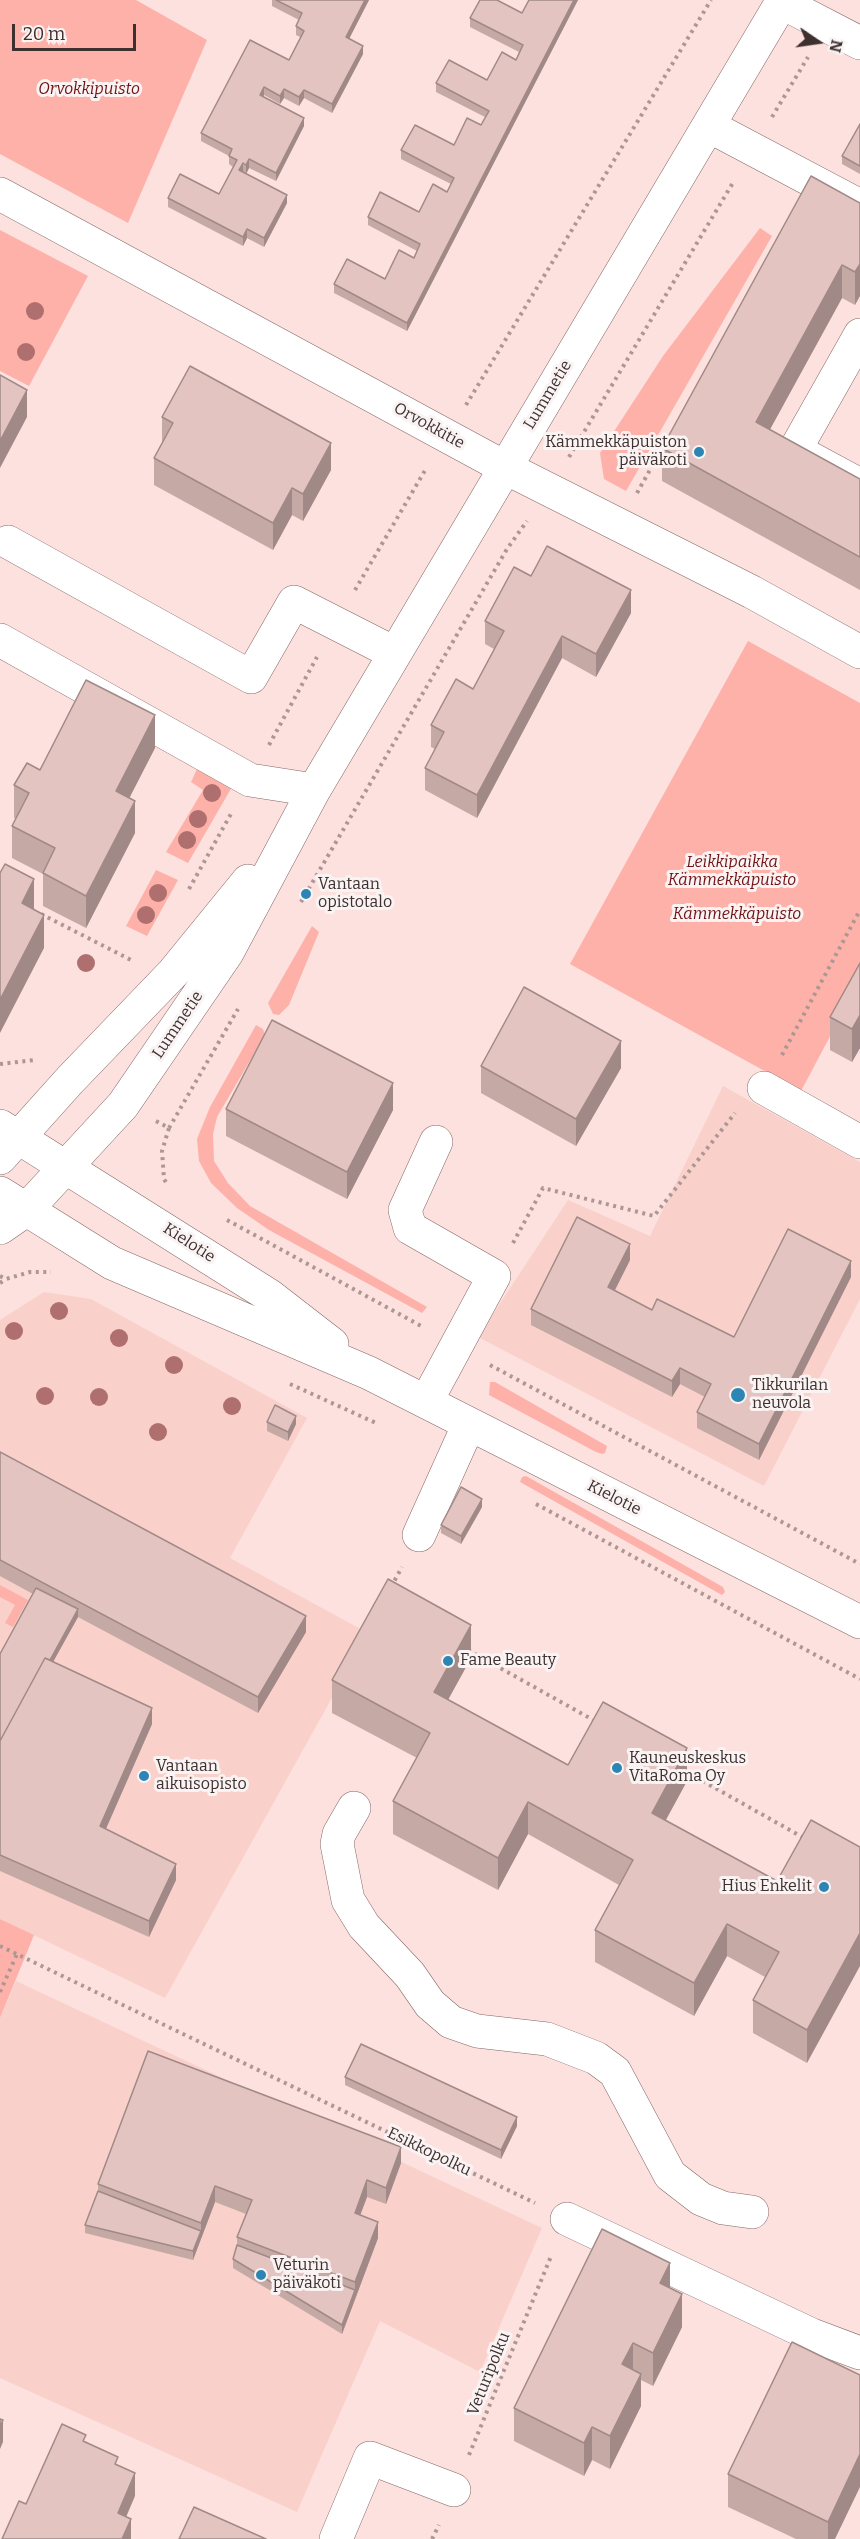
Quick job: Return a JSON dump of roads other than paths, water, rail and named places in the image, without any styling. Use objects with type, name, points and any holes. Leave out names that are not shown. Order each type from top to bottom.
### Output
[{"type":"street","points":[[782,1],[860,43]]},
{"type":"street","name":"Lummetie","points":[[9,1210],[66,1167],[123,1106],[227,953],[314,790],[782,1]]},
{"type":"street","points":[[709,126],[860,206]]},
{"type":"street","name":"Orvokkitie","points":[[0,194],[504,467],[752,592],[860,652]]},
{"type":"street","points":[[860,335],[795,450],[860,485]]},
{"type":"street","points":[[8,542],[251,677],[294,602],[394,653]]},
{"type":"street","points":[[0,640],[250,780],[314,790]]},
{"type":"street","name":"Lummetie","points":[[6,1140],[173,974],[243,889],[314,790]]},
{"type":"street","points":[[764,1088],[860,1142]]},
{"type":"street","name":"Kielotie","points":[[6,1140],[66,1167],[270,1296],[369,1373]]},
{"type":"street","points":[[426,1402],[494,1276],[410,1228],[405,1210],[436,1142]]},
{"type":"street","name":"Kielotie","points":[[9,1210],[112,1263],[369,1373],[860,1623]]},
{"type":"street","points":[[419,1535],[469,1424]]},
{"type":"street","points":[[354,1808],[339,1834],[337,1844],[348,1900],[364,1926],[410,1975],[430,2004],[451,2022],[477,2031],[547,2039],[596,2058],[615,2072],[670,2175],[701,2199],[723,2208],[752,2212]]},
{"type":"street","points":[[567,2218],[812,2335],[860,2353]]},
{"type":"street","points":[[336,2539],[370,2458],[454,2490]]},
{"type":"place","name":"Kämmekkäpuiston päiväkoti","points":[[699,452]]},
{"type":"place","name":"Vantaan opistotalo","points":[[306,894]]},
{"type":"place","name":"Tikkurilan neuvola","points":[[738,1395]]},
{"type":"place","name":"Fame Beauty","points":[[448,1661]]},
{"type":"place","name":"Kauneuskeskus VitaRoma Oy","points":[[617,1768]]},
{"type":"place","name":"Vantaan aikuisopisto","points":[[144,1776]]},
{"type":"place","name":"Hius Enkelit","points":[[824,1887]]},
{"type":"place","name":"Veturin päiväkoti","points":[[261,2275]]},
{"type":"park label","name":"Orvokkipuisto","points":[[89,90]]},
{"type":"park label","name":"Leikkipaikka Kämmekkäpuisto","points":[[732,872]]},
{"type":"park label","name":"Kämmekkäpuisto","points":[[737,915]]}]
